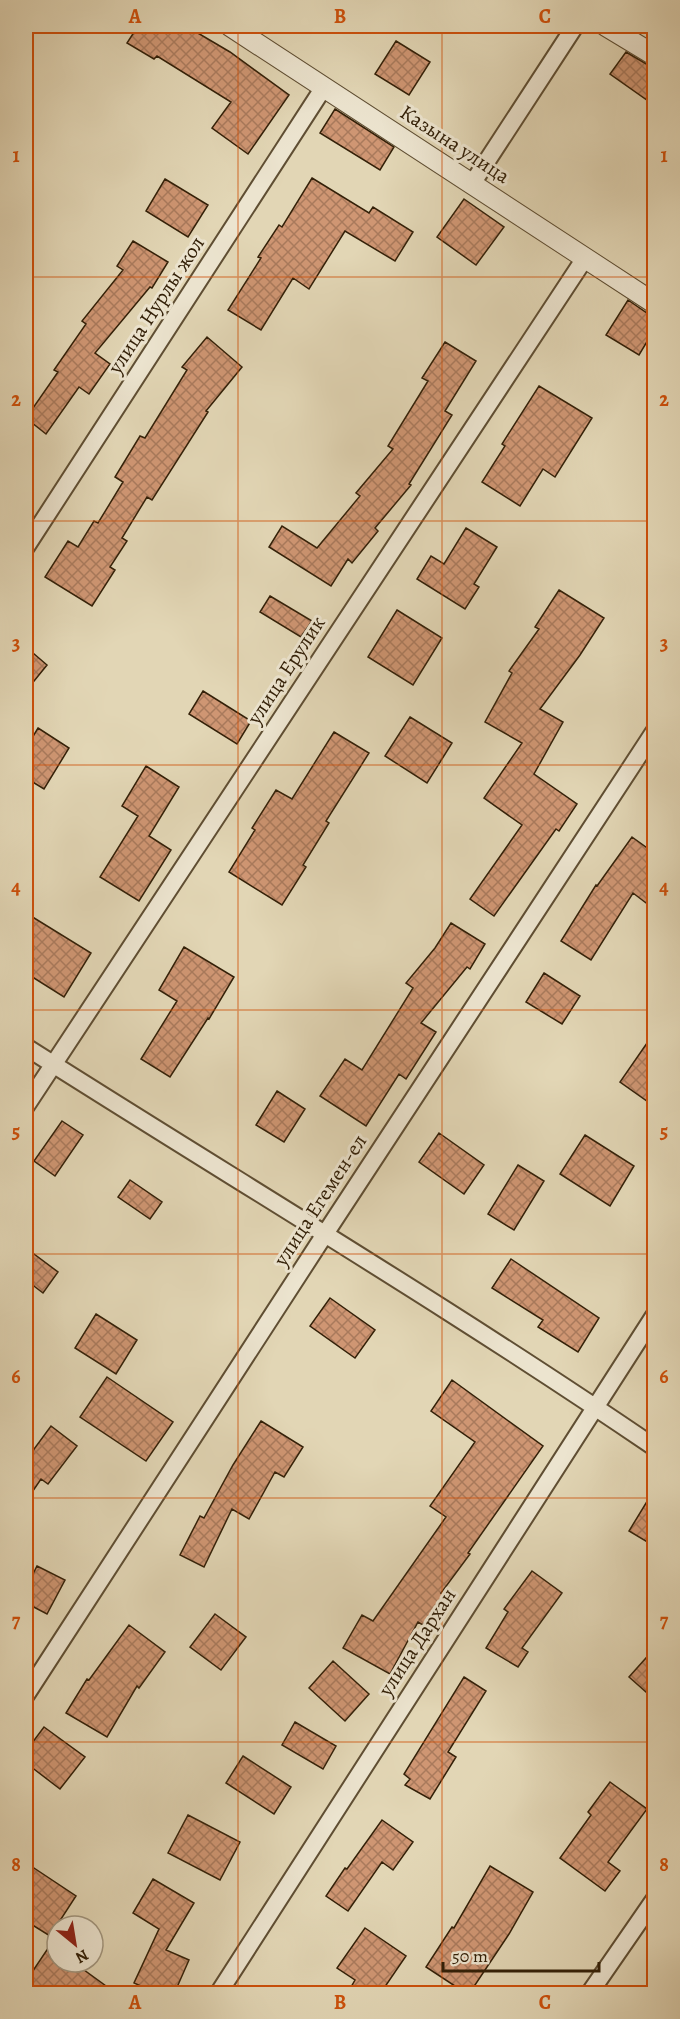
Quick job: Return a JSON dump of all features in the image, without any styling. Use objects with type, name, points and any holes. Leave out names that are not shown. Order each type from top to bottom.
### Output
[{"type":"street","name":"Казына улица","points":[[230,26],[654,303]]},
{"type":"street","points":[[472,184],[575,26]]},
{"type":"street","points":[[606,26],[654,55]]},
{"type":"street","name":"улица Нурлы жол","points":[[26,547],[324,87]]},
{"type":"street","name":"улица Ерулик","points":[[26,1106],[585,258]]},
{"type":"street","name":"улица Егемен-ел","points":[[26,1695],[654,732]]},
{"type":"street","points":[[26,1047],[325,1234],[654,1447]]},
{"type":"street","name":"улица Дархан","points":[[218,1994],[654,1316]]},
{"type":"street","points":[[589,1994],[654,1900]]},
{"type":"building","points":[[138,26],[166,26],[176,32],[180,26],[186,26],[230,52],[289,95],[248,154],[212,128],[231,102],[157,56],[154,59],[127,43]]},
{"type":"building","points":[[396,41],[430,62],[409,95],[375,74]]},
{"type":"building","points":[[626,52],[654,67],[654,105],[610,74]]},
{"type":"building","points":[[335,109],[394,147],[380,170],[320,133]]},
{"type":"building","points":[[312,178],[369,213],[373,207],[413,232],[395,261],[345,231],[309,289],[293,278],[261,330],[228,310],[261,258],[258,257],[279,225],[282,227]]},
{"type":"building","points":[[165,179],[208,205],[188,237],[146,211]]},
{"type":"building","points":[[464,199],[504,227],[476,265],[437,237]]},
{"type":"building","points":[[133,241],[168,262],[152,288],[150,287],[95,353],[110,364],[89,394],[79,387],[46,434],[26,418],[58,372],[54,370],[86,324],[82,321],[123,270],[117,266]]},
{"type":"building","points":[[628,300],[654,315],[654,330],[639,355],[606,335]]},
{"type":"building","points":[[207,337],[242,367],[206,411],[208,412],[152,500],[147,497],[122,538],[127,541],[110,567],[115,570],[92,606],[45,577],[68,541],[78,547],[94,521],[98,523],[123,482],[115,477],[140,436],[145,438],[187,370],[182,367]]},
{"type":"building","points":[[445,342],[476,361],[445,411],[452,415],[409,484],[411,485],[375,528],[378,531],[352,563],[348,559],[331,586],[269,547],[282,526],[317,548],[360,496],[356,493],[393,449],[388,446],[428,381],[422,378]]},
{"type":"building","points":[[539,386],[592,418],[555,477],[543,469],[520,506],[482,482],[505,446],[502,444]]},
{"type":"building","points":[[466,528],[497,547],[474,584],[479,587],[465,609],[417,579],[431,556],[444,564]]},
{"type":"building","points":[[559,590],[604,618],[540,709],[563,722],[534,774],[577,804],[559,831],[556,829],[494,916],[470,899],[522,825],[484,798],[522,743],[485,722],[512,673],[509,671],[539,629],[535,627]]},
{"type":"building","points":[[270,596],[312,621],[301,637],[260,612]]},
{"type":"building","points":[[397,610],[442,638],[413,685],[368,657]]},
{"type":"building","points":[[26,647],[47,665],[26,691]]},
{"type":"building","points":[[203,691],[251,721],[237,744],[189,714]]},
{"type":"building","points":[[410,717],[452,743],[427,783],[385,756]]},
{"type":"building","points":[[38,728],[69,748],[44,789],[26,778],[26,748]]},
{"type":"building","points":[[334,732],[369,753],[326,821],[329,823],[303,865],[306,867],[282,905],[229,872],[255,830],[252,828],[276,790],[292,799]]},
{"type":"building","points":[[146,766],[179,787],[149,836],[171,850],[139,901],[100,877],[138,816],[122,806]]},
{"type":"building","points":[[632,837],[654,853],[654,909],[633,893],[591,960],[561,941],[596,885]]},
{"type":"building","points":[[26,913],[91,953],[64,997],[26,973]]},
{"type":"building","points":[[451,923],[485,944],[470,969],[467,967],[421,1023],[436,1032],[406,1079],[399,1074],[366,1126],[320,1096],[345,1059],[362,1070],[413,988],[406,983],[435,948]]},
{"type":"building","points":[[184,947],[234,977],[170,1077],[141,1059],[177,1001],[159,990]]},
{"type":"building","points":[[544,973],[580,996],[562,1024],[526,1002]]},
{"type":"building","points":[[654,1033],[654,1106],[620,1082]]},
{"type":"building","points":[[277,1091],[305,1109],[284,1142],[256,1125]]},
{"type":"building","points":[[62,1121],[83,1135],[55,1176],[34,1161]]},
{"type":"building","points":[[439,1133],[484,1165],[464,1194],[419,1162]]},
{"type":"building","points":[[585,1135],[634,1166],[610,1206],[560,1174]]},
{"type":"building","points":[[518,1165],[544,1181],[514,1230],[488,1214]]},
{"type":"building","points":[[130,1180],[162,1202],[150,1219],[118,1197]]},
{"type":"building","points":[[26,1248],[58,1272],[43,1293],[26,1280]]},
{"type":"building","points":[[511,1259],[599,1318],[578,1352],[538,1327],[543,1320],[492,1288]]},
{"type":"building","points":[[330,1298],[375,1330],[355,1358],[310,1326]]},
{"type":"building","points":[[96,1314],[137,1340],[116,1374],[75,1348]]},
{"type":"building","points":[[107,1377],[173,1422],[146,1461],[80,1417]]},
{"type":"building","points":[[452,1380],[543,1446],[441,1593],[444,1594],[423,1625],[418,1622],[390,1674],[343,1648],[362,1615],[373,1621],[446,1517],[430,1506],[475,1442],[431,1411]]},
{"type":"building","points":[[261,1421],[303,1447],[284,1477],[275,1472],[249,1519],[232,1509],[204,1567],[180,1555],[200,1516],[204,1518],[233,1465]]},
{"type":"building","points":[[51,1426],[77,1446],[48,1484],[41,1479],[26,1501],[26,1460]]},
{"type":"building","points":[[654,1490],[654,1546],[629,1531]]},
{"type":"building","points":[[37,1566],[65,1580],[47,1614],[26,1603],[26,1588]]},
{"type":"building","points":[[532,1571],[562,1593],[522,1648],[528,1652],[518,1667],[486,1648],[508,1612],[504,1609]]},
{"type":"building","points":[[215,1614],[246,1637],[221,1670],[190,1647]]},
{"type":"building","points":[[129,1625],[165,1652],[139,1688],[137,1686],[107,1737],[66,1713],[87,1679],[89,1680]]},
{"type":"building","points":[[654,1649],[654,1699],[629,1677]]},
{"type":"building","points":[[333,1661],[369,1694],[345,1721],[309,1688]]},
{"type":"building","points":[[464,1677],[486,1691],[448,1752],[456,1757],[430,1799],[405,1785],[410,1779],[404,1774]]},
{"type":"building","points":[[295,1722],[336,1746],[323,1769],[282,1745]]},
{"type":"building","points":[[44,1727],[85,1757],[60,1789],[26,1763],[26,1751]]},
{"type":"building","points":[[243,1756],[291,1787],[274,1814],[226,1783]]},
{"type":"building","points":[[610,1782],[647,1809],[608,1862],[620,1871],[605,1891],[560,1858],[591,1815],[588,1812]]},
{"type":"building","points":[[188,1815],[240,1842],[220,1880],[168,1853]]},
{"type":"building","points":[[382,1820],[413,1842],[393,1870],[382,1862],[348,1911],[326,1896]]},
{"type":"building","points":[[490,1866],[533,1892],[509,1934],[467,1994],[426,1967],[452,1927],[454,1928]]},
{"type":"building","points":[[34,1868],[76,1896],[64,1914],[45,1914],[45,1933],[26,1921],[26,1882]]},
{"type":"building","points":[[153,1879],[194,1903],[166,1950],[189,1960],[174,1994],[158,1994],[134,1983],[159,1929],[133,1913]]},
{"type":"building","points":[[365,1928],[406,1956],[380,1994],[347,1994],[355,1980],[337,1968]]},
{"type":"building","points":[[45,1953],[45,1974],[90,1974],[117,1994],[43,1994],[26,1981]]}]
